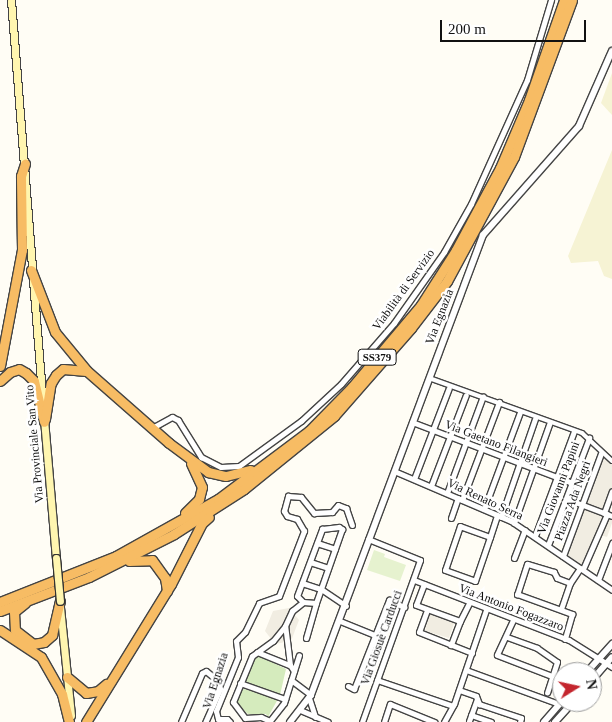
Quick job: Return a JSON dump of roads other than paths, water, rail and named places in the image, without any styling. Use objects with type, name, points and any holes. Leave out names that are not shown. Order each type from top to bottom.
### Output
[{"type":"highway","name":"SS379","points":[[3,600],[116,556],[218,499],[259,466],[309,430],[352,387],[421,305],[456,250],[500,168],[529,100],[564,0]]},
{"type":"highway","name":"SS379","points":[[89,576],[174,534],[244,489],[334,416],[412,328],[447,282],[514,157],[572,0]]},
{"type":"highway","points":[[0,366],[22,250],[21,176],[25,164]]},
{"type":"highway","points":[[31,270],[55,332],[87,371],[152,428],[208,472],[226,476],[259,466]]},
{"type":"highway","points":[[44,422],[51,383],[56,375],[63,368],[87,371]]},
{"type":"highway","points":[[0,381],[10,372],[19,369],[26,373],[34,381],[44,422]]},
{"type":"highway","points":[[143,542],[192,510],[199,499],[199,475],[189,458]]},
{"type":"highway","points":[[86,722],[108,683],[166,591],[202,523],[244,489]]},
{"type":"highway","points":[[0,611],[134,559],[152,560],[160,568],[166,591]]},
{"type":"highway","points":[[46,593],[14,612],[15,630],[28,642],[40,643],[52,635],[60,601]]},
{"type":"highway","points":[[0,630],[41,657],[62,694],[70,722]]},
{"type":"highway","points":[[67,677],[86,692],[98,691],[108,683]]},
{"type":"main road","name":"Via Provinciale San Vito","points":[[10,0],[70,722]]},
{"type":"street","name":"Viabilità di Servizio","points":[[152,428],[172,417],[178,420],[201,457],[221,467],[239,466],[301,422],[341,384],[394,323],[444,252],[471,204],[527,80],[551,0]]},
{"type":"street","name":"Via Egnazia","points":[[290,722],[310,697],[340,622],[368,539],[483,235],[579,126],[612,51]]},
{"type":"street","points":[[429,378],[483,396],[588,438],[601,453],[612,461]]},
{"type":"street","points":[[414,479],[449,388]]},
{"type":"street","points":[[431,486],[466,395]]},
{"type":"street","points":[[447,493],[483,396]]},
{"type":"street","points":[[451,518],[481,449],[498,402]]},
{"type":"street","points":[[484,509],[520,412]]},
{"type":"street","points":[[490,537],[460,526],[445,570],[475,581],[535,419]]},
{"type":"street","name":"Via Gaetano Filangieri","points":[[412,422],[572,483]]},
{"type":"street","points":[[514,523],[550,422]]},
{"type":"street","points":[[535,536],[574,431]]},
{"type":"street","name":"Via Giovanni Papini","points":[[548,545],[567,499],[588,438]]},
{"type":"street","name":"Piazza Ada Negri","points":[[563,556],[601,453]]},
{"type":"street","name":"Via Renato Serra","points":[[394,471],[514,523],[612,589]]},
{"type":"street","points":[[561,609],[570,583],[582,568],[608,514],[612,490]]},
{"type":"street","name":"Via Egnazia","points":[[230,722],[227,719],[218,719],[216,711],[238,656],[236,641],[246,632],[259,603],[279,596],[304,531],[297,519],[287,516],[284,511],[288,496],[301,497],[314,513],[332,512],[338,505],[346,508],[352,525]]},
{"type":"street","points":[[567,499],[608,514]]},
{"type":"street","points":[[306,638],[342,529],[339,527],[322,530],[297,596],[302,602],[316,603]]},
{"type":"street","points":[[514,558],[525,530]]},
{"type":"street","name":"Via Giosuè Carducci","points":[[362,722],[420,560],[368,539]]},
{"type":"street","points":[[317,543],[335,549]]},
{"type":"street","points":[[598,580],[612,543]]},
{"type":"street","points":[[310,562],[328,568]]},
{"type":"street","points":[[565,638],[572,614],[517,594],[527,564],[554,572],[557,578],[570,583]]},
{"type":"street","name":"Via Antonio Fogazzaro","points":[[414,580],[486,610],[565,638],[600,657],[609,665]]},
{"type":"street","points":[[302,583],[321,590],[346,606]]},
{"type":"street","points":[[424,584],[416,605],[460,621]]},
{"type":"street","points":[[348,686],[354,688],[389,600],[404,607]]},
{"type":"street","points":[[299,655],[285,699],[270,722],[261,717],[245,718],[233,702],[252,656],[267,646],[284,626],[292,612],[302,602]]},
{"type":"street","points":[[451,645],[469,603]]},
{"type":"street","points":[[428,610],[419,632],[472,653]]},
{"type":"street","points":[[444,722],[459,690],[486,610]]},
{"type":"street","points":[[513,620],[507,637],[497,655],[552,676],[547,692]]},
{"type":"street","points":[[340,622],[375,635]]},
{"type":"street","points":[[284,626],[290,665]]},
{"type":"street","points":[[507,637],[537,648],[557,662]]},
{"type":"street","points":[[596,662],[612,644]]},
{"type":"street","points":[[257,652],[290,665],[294,670]]},
{"type":"street","points":[[609,665],[612,657]]},
{"type":"street","points":[[466,670],[552,700]]},
{"type":"street","points":[[181,722],[202,673],[206,671],[218,682],[220,689],[205,722]]},
{"type":"street","points":[[291,680],[310,697],[315,717]]},
{"type":"street","points":[[377,680],[453,706]]},
{"type":"street","points":[[240,683],[285,699]]},
{"type":"street","points":[[459,690],[477,699],[479,704],[521,718],[520,722]]},
{"type":"street","points":[[477,699],[470,718],[491,722]]},
{"type":"street","points":[[384,722],[390,704],[419,719],[434,722]]},
{"type":"street","points":[[300,710],[328,722]]},
{"type":"street","points":[[544,722],[553,712]]},
{"type":"street","points":[[555,722],[564,712]]}]
